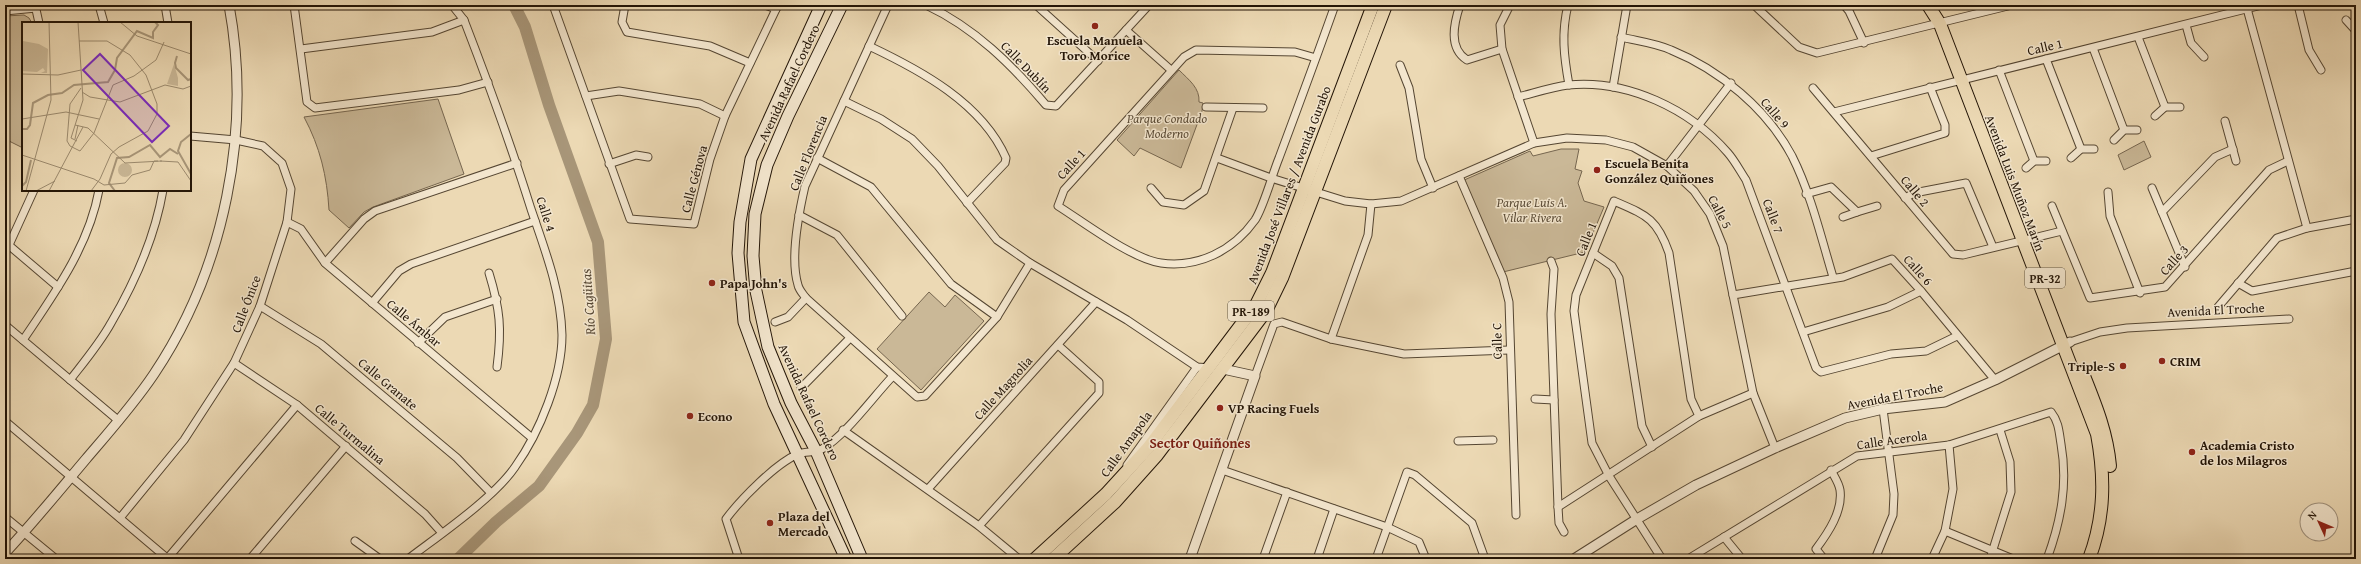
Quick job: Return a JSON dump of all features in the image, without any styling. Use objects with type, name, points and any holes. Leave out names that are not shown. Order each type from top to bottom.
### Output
[{"type":"main road","name":"Avenida Rafael Cordero","points":[[821,5],[751,159],[740,222],[738,245],[744,322],[774,404],[846,559]]},
{"type":"main road","name":"Avenida Rafael Cordero","points":[[842,5],[767,165],[755,214],[752,256],[755,281],[768,347],[791,403],[816,451],[862,559]]},
{"type":"main road","name":"Avenida José Villares / Avenida Gurabo","points":[[1053,559],[1115,502],[1157,455],[1266,311],[1277,290],[1373,5]]},
{"type":"main road","name":"Avenida José Villares / Avenida Gurabo","points":[[1035,559],[1106,494],[1148,448],[1203,367],[1256,305],[1310,190],[1386,5]]},
{"type":"main road","name":"Avenida Luis Muñoz Marín","points":[[1928,5],[1943,23]]},
{"type":"main road","name":"Avenida Luis Muñoz Marín","points":[[1935,5],[2067,344],[2097,434],[2101,457],[2103,506],[2097,559]]},
{"type":"main road","points":[[755,281],[751,305],[744,322],[758,332],[768,347]]},
{"type":"main road","name":"Avenida Luis Muñoz Marín","points":[[2089,559],[2100,539]]},
{"type":"street","points":[[99,5],[104,22]]},
{"type":"street","points":[[165,5],[168,22]]},
{"type":"street","points":[[5,553],[24,533],[119,421],[154,373],[193,303],[218,235],[236,140],[236,56],[229,5]]},
{"type":"street","points":[[294,5],[307,102],[316,108],[459,90],[488,82]]},
{"type":"street","name":"Calle 4","points":[[408,559],[491,493],[515,468],[532,438],[556,383],[562,335],[556,286],[517,164],[464,20],[452,5]]},
{"type":"street","name":"Calle Génova","points":[[553,5],[630,219],[694,224],[710,159],[725,116],[777,7]]},
{"type":"street","points":[[625,5],[622,22],[627,32],[710,46],[750,63]]},
{"type":"street","points":[[765,5],[777,7]]},
{"type":"street","name":"Calle Florencia","points":[[888,5],[805,186],[798,215],[795,273],[798,287],[806,298],[917,398],[925,396],[997,318]]},
{"type":"street","name":"Calle Dublín","points":[[926,5],[976,34],[1016,70],[1046,105],[1056,106],[1149,5]]},
{"type":"street","points":[[1036,5],[1098,61]]},
{"type":"street","name":"Calle 1","points":[[1316,58],[1295,52],[1196,50],[1184,57],[1064,190],[1058,206],[1135,253],[1160,263],[1181,264],[1201,261],[1228,248],[1255,220],[1316,58],[1335,5]]},
{"type":"street","points":[[1460,5],[1454,24],[1456,47],[1459,55],[1467,60],[1502,49]]},
{"type":"street","points":[[1510,5],[1500,25],[1502,49],[1534,143]]},
{"type":"street","points":[[1568,5],[1563,32],[1563,55],[1569,85]]},
{"type":"street","points":[[1613,86],[1626,5]]},
{"type":"street","points":[[1754,5],[1799,47],[1817,53],[1864,43],[2010,5]]},
{"type":"street","points":[[1844,5],[1849,11],[1864,43]]},
{"type":"street","name":"Calle 1","points":[[1834,112],[1998,70],[2186,25],[2247,7],[2262,5]]},
{"type":"street","points":[[2298,5],[2309,50],[2320,70]]},
{"type":"street","points":[[5,11],[35,6],[39,22]]},
{"type":"street","points":[[2247,7],[2307,228]]},
{"type":"street","points":[[301,49],[432,32],[464,20]]},
{"type":"street","points":[[2346,20],[2356,31]]},
{"type":"street","points":[[2186,25],[2191,43],[2204,57]]},
{"type":"street","points":[[1126,30],[1172,70]]},
{"type":"street","name":"Calle 9","points":[[1621,37],[1671,50],[1731,83],[1776,131],[1792,157],[1806,194],[1833,277]]},
{"type":"street","points":[[2138,37],[2165,107]]},
{"type":"street","points":[[869,46],[914,68],[949,91],[978,118],[1002,149],[1006,158],[1005,163],[966,203]]},
{"type":"street","points":[[2093,48],[2124,130]]},
{"type":"street","points":[[2046,59],[2081,149]]},
{"type":"street","points":[[1400,65],[1409,88],[1421,159],[1433,188]]},
{"type":"street","points":[[1998,70],[2034,161]]},
{"type":"street","points":[[1667,166],[1731,83]]},
{"type":"street","name":"Calle 7","points":[[1518,97],[1569,85],[1613,86],[1665,104],[1698,124],[1728,153],[1746,180],[1787,286],[1816,368],[1821,372],[1891,354],[1926,351],[1957,336]]},
{"type":"street","points":[[1871,156],[1945,133],[1945,125],[1930,87]]},
{"type":"street","name":"Calle 2","points":[[1813,88],[1952,254],[1964,255],[2062,231]]},
{"type":"street","points":[[586,96],[619,91],[700,104],[725,116]]},
{"type":"street","points":[[844,101],[882,119],[912,139],[938,166],[997,240],[1030,263],[1203,367],[1223,368],[1255,376]]},
{"type":"street","points":[[1206,107],[1263,108]]},
{"type":"street","points":[[2155,116],[2165,107],[2180,107]]},
{"type":"street","points":[[1151,188],[1163,202],[1184,205],[1204,191],[1217,158],[1233,108]]},
{"type":"street","points":[[2225,120],[2236,161]]},
{"type":"street","points":[[2114,140],[2124,130],[2137,130]]},
{"type":"street","name":"Calle Ónice","points":[[120,518],[184,440],[234,363],[260,306],[287,222],[291,189],[282,163],[262,146],[236,140],[191,136]]},
{"type":"street","name":"Calle 5","points":[[1310,190],[1345,201],[1371,204],[1401,201],[1534,143],[1567,138],[1606,140],[1633,147],[1667,166],[1694,191],[1710,214],[1723,246],[1753,393],[1775,448]]},
{"type":"street","points":[[2071,158],[2081,149],[2094,149]]},
{"type":"street","points":[[2162,212],[2215,156],[2233,149]]},
{"type":"street","points":[[609,164],[636,155],[648,157]]},
{"type":"street","points":[[817,158],[871,187],[951,284],[997,318],[1030,263]]},
{"type":"street","points":[[1217,158],[1271,178],[1310,190]]},
{"type":"street","points":[[2026,168],[2034,161],[2046,161]]},
{"type":"street","name":"Calle 3","points":[[2062,231],[2090,298],[2140,292],[2165,287],[2269,170],[2288,162]]},
{"type":"street","points":[[325,263],[364,219],[375,211],[517,164]]},
{"type":"street","name":"Calle C","points":[[1459,176],[1503,278],[1509,302],[1509,350],[1516,515]]},
{"type":"street","points":[[1905,198],[1914,193],[1966,183],[1993,247]]},
{"type":"street","points":[[1806,194],[1831,187],[1857,212]]},
{"type":"street","points":[[2152,188],[2184,266]]},
{"type":"street","points":[[33,191],[7,243],[58,287]]},
{"type":"street","points":[[23,340],[58,287],[75,257],[99,191]]},
{"type":"street","points":[[70,380],[111,324],[138,273],[160,210],[163,191]]},
{"type":"street","points":[[2108,192],[2110,216],[2140,292]]},
{"type":"street","name":"Calle 1","points":[[1662,559],[1609,476],[1592,443],[1574,311],[1576,295],[1614,201],[1646,215],[1662,232],[1669,253],[1691,399],[1699,416]]},
{"type":"street","points":[[1331,338],[1368,235],[1371,204]]},
{"type":"street","points":[[1843,217],[1877,206]]},
{"type":"street","points":[[2052,206],[2062,231]]},
{"type":"street","points":[[798,215],[837,235],[902,316]]},
{"type":"street","points":[[2218,307],[2277,238],[2307,228],[2356,219]]},
{"type":"street","points":[[372,303],[399,272],[411,264],[535,221]]},
{"type":"street","name":"Calle Ámbar","points":[[287,222],[301,229],[325,263],[532,438]]},
{"type":"street","points":[[1593,253],[1612,266],[1619,278],[1642,426],[1652,447]]},
{"type":"street","name":"Calle 6","points":[[1733,295],[1833,277],[1843,277],[1892,259],[1921,291],[1995,380]]},
{"type":"street","points":[[1551,261],[1554,269],[1551,314],[1558,507],[1559,523],[1564,532]]},
{"type":"street","points":[[2238,283],[2252,291],[2356,271]]},
{"type":"street","points":[[489,273],[497,299],[501,336],[497,367]]},
{"type":"street","points":[[1803,332],[1888,307],[1921,291]]},
{"type":"street","points":[[776,322],[788,317],[806,298]]},
{"type":"street","points":[[418,343],[445,317],[497,299]]},
{"type":"street","name":"Calle Magnolia","points":[[928,489],[1096,302]]},
{"type":"street","name":"Calle Granate","points":[[260,306],[321,344],[457,458],[491,493]]},
{"type":"street","name":"Avenida El Troche","points":[[1574,559],[1637,519],[1696,486],[1775,448],[1845,418],[1883,409],[1945,402],[1995,380],[2067,344],[2100,332],[2127,328],[2289,319]]},
{"type":"street","points":[[1190,559],[1274,324],[1282,322],[1331,338],[1404,354],[1509,350]]},
{"type":"street","points":[[5,325],[119,421]]},
{"type":"street","points":[[801,388],[850,338]]},
{"type":"street","points":[[979,526],[1099,393],[1099,382],[1058,345]]},
{"type":"street","name":"Calle Turmalina","points":[[234,363],[297,405],[425,514],[442,533]]},
{"type":"street","name":"Calle Amapola","points":[[1029,559],[1114,482],[1203,367]]},
{"type":"street","points":[[739,559],[726,519],[739,502],[766,477],[798,454],[822,450],[843,430],[892,376]]},
{"type":"street","points":[[1558,507],[1609,476],[1699,416],[1753,393]]},
{"type":"street","points":[[1535,399],[1554,400]]},
{"type":"street","points":[[5,421],[168,559],[297,405]]},
{"type":"street","points":[[1875,559],[1893,515],[1894,494],[1883,409]]},
{"type":"street","name":"Calle Acerola","points":[[1688,559],[1831,470],[1857,456],[1949,445],[2000,430],[2051,412],[2058,420],[2065,464],[2064,497],[2058,529],[2047,559]]},
{"type":"street","points":[[843,430],[979,526],[1019,559]]},
{"type":"street","points":[[1990,559],[1994,551],[2011,492],[2010,462],[2000,430]]},
{"type":"street","points":[[1458,441],[1493,440]]},
{"type":"street","points":[[1932,559],[1945,531],[1953,489],[1949,445]]},
{"type":"street","points":[[250,559],[346,446]]},
{"type":"street","points":[[1222,470],[1387,527],[1419,542],[1426,559]]},
{"type":"street","points":[[1824,559],[1816,549],[1828,534],[1840,505],[1840,489],[1831,470]]},
{"type":"street","points":[[1376,559],[1407,472],[1414,474],[1472,523],[1485,559]]},
{"type":"street","points":[[1263,559],[1287,492]]},
{"type":"street","points":[[1317,559],[1334,509]]},
{"type":"street","points":[[5,516],[56,559]]},
{"type":"street","points":[[1945,531],[2013,559]]},
{"type":"street","points":[[1724,537],[1742,559]]},
{"type":"street","points":[[355,541],[380,559]]},
{"type":"green space","points":[[24,15],[29,18],[31,22],[22,22],[22,148],[5,139],[5,16]]},
{"type":"green space","name":"Parque Condado Moderno","points":[[1179,70],[1196,88],[1199,102],[1203,103],[1202,111],[1181,168],[1140,148],[1134,156],[1117,140]]},
{"type":"green space","points":[[438,99],[464,174],[373,207],[364,212],[349,228],[329,210],[322,162],[310,128],[304,117]]},
{"type":"green space","points":[[2144,141],[2151,157],[2124,170],[2118,155]]},
{"type":"green space","name":"Parque Luis A. Vilar Rivera","points":[[1561,149],[1579,149],[1575,169],[1582,171],[1578,183],[1584,201],[1604,207],[1585,252],[1503,272],[1462,181],[1530,151],[1533,156]]},
{"type":"green space","points":[[929,292],[945,307],[955,295],[984,321],[921,390],[877,349]]},
{"type":"waterway","name":"Río Cagüitas","points":[[458,559],[496,522],[539,486],[577,433],[593,405],[606,339],[598,242],[549,105],[525,27],[514,5]]},
{"type":"place","name":"Escuela Manuela Toro Morice","points":[[1095,26]]},
{"type":"place","name":"Escuela Benita González Quiñones","points":[[1597,170]]},
{"type":"place","name":"Papa John's","points":[[712,283]]},
{"type":"place","name":"CRIM","points":[[2162,361]]},
{"type":"place","name":"Triple-S","points":[[2123,366]]},
{"type":"place","name":"VP Racing Fuels","points":[[1220,408]]},
{"type":"place","name":"Econo","points":[[690,416]]},
{"type":"place","name":"Academia Cristo de los Milagros","points":[[2192,452]]},
{"type":"place","name":"Plaza del Mercado","points":[[770,523]]},
{"type":"district","name":"Sector Quiñones","points":[[1200,443]]}]
